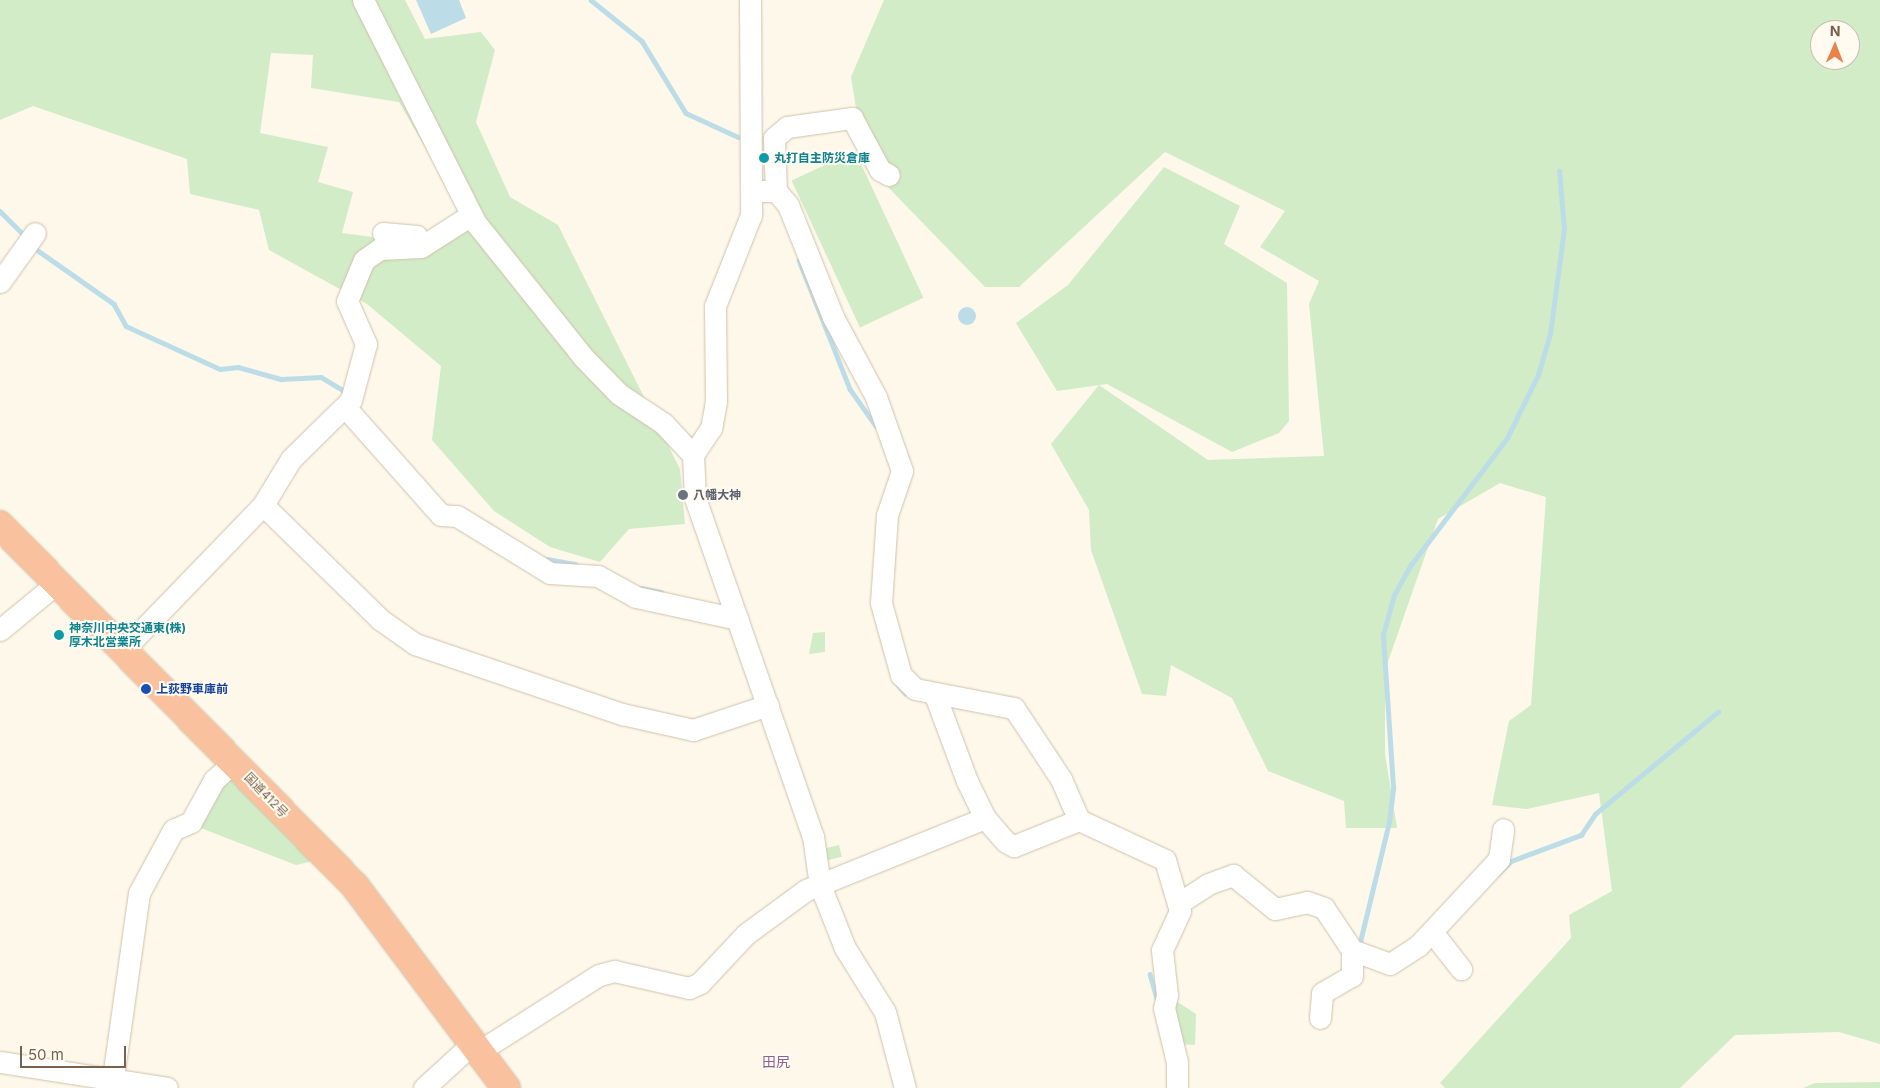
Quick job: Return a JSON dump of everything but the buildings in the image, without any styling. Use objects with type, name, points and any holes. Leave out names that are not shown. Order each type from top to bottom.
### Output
[{"type":"highway","name":"国道412号","points":[[0,525],[234,762],[377,913],[506,1088]]},
{"type":"street","points":[[363,0],[471,215],[584,358],[619,394],[663,422],[692,455]]},
{"type":"street","points":[[750,0],[748,137],[763,191],[788,205],[821,291],[876,397],[902,471],[887,516],[881,603],[901,674],[915,689],[937,700],[1014,708],[1061,779],[1074,822]]},
{"type":"street","points":[[889,175],[880,170],[852,118],[787,127],[774,138],[763,191],[748,230],[722,280],[715,306],[714,419],[692,455],[695,498],[813,836],[820,885],[845,948],[884,1012],[905,1088]]},
{"type":"street","points":[[123,650],[263,506],[295,455],[345,407],[365,354],[363,336],[349,313],[350,287],[364,260],[375,252],[428,242],[471,215]]},
{"type":"street","points":[[383,233],[416,235],[428,242]]},
{"type":"street","points":[[0,282],[31,237]]},
{"type":"street","points":[[345,407],[441,514],[457,516],[550,572],[598,576],[636,597],[738,619]]},
{"type":"street","points":[[263,506],[380,620],[415,644],[622,714],[693,730],[768,705]]},
{"type":"street","points":[[0,546],[32,557]]},
{"type":"street","points":[[0,630],[57,583]]},
{"type":"street","points":[[937,700],[985,818],[1014,846],[1074,822],[1157,852],[1172,878],[1178,903],[1174,930],[1162,950],[1167,995],[1164,1008],[1177,1062],[1178,1088]]},
{"type":"street","points":[[113,1078],[139,893],[173,830],[191,822],[214,780],[234,762]]},
{"type":"street","points":[[424,1088],[475,1048],[599,975],[614,971],[689,988],[700,983],[746,934],[820,885],[985,818]]},
{"type":"street","points":[[1352,950],[1390,964],[1432,933],[1499,860],[1507,831]]},
{"type":"street","points":[[1178,903],[1208,884],[1233,875],[1275,909],[1307,902],[1324,908],[1352,950],[1352,976],[1322,994],[1320,1018]]},
{"type":"street","points":[[1432,933],[1461,969]]},
{"type":"street","points":[[0,1062],[113,1078],[138,1085],[167,1088]]},
{"type":"green space","points":[[0,0],[405,0],[425,39],[481,32],[495,50],[476,122],[510,197],[558,225],[680,469],[685,524],[629,529],[600,562],[550,547],[494,511],[432,440],[441,366],[367,304],[269,250],[259,210],[190,194],[187,159],[33,106],[0,120]],"holes":[[[271,53],[313,55],[311,88],[399,102],[462,211],[418,243],[342,233],[353,192],[318,182],[328,147],[260,133]]]},
{"type":"green space","points":[[884,0],[1880,0],[1880,1044],[1839,1032],[1735,1035],[1680,1088],[1445,1088],[1440,1083],[1571,938],[1569,915],[1612,891],[1599,793],[1527,809],[1492,805],[1509,721],[1531,705],[1546,497],[1500,483],[1438,519],[1385,670],[1385,754],[1397,828],[1346,828],[1344,801],[1268,771],[1232,698],[1171,665],[1166,696],[1142,694],[1091,550],[1089,510],[1051,444],[1099,385],[1208,460],[1324,456],[1309,304],[1319,281],[1260,247],[1285,211],[1165,152],[1019,287],[985,287],[883,182],[857,114],[851,77]]},
{"type":"green space","points":[[855,151],[923,298],[860,327],[792,181]]},
{"type":"green space","points":[[1164,167],[1240,206],[1224,244],[1287,283],[1289,421],[1279,433],[1232,452],[1107,384],[1057,391],[1016,323],[1068,285]]},
{"type":"green space","points":[[825,632],[825,652],[809,654],[813,633]]},
{"type":"green space","points":[[230,775],[311,860],[309,862],[296,865],[193,825]]},
{"type":"green space","points":[[839,845],[842,857],[825,861],[823,849]]},
{"type":"green space","points":[[1176,1001],[1196,1014],[1195,1045],[1181,1044],[1172,1006]]},
{"type":"green space","points":[[1880,1082],[1880,1088],[1803,1088],[1815,1083]]},
{"type":"water","points":[[416,0],[459,0],[466,18],[431,34]]},
{"type":"water","points":[[963,307],[971,307],[976,312],[974,323],[963,325],[958,320],[958,312]]},
{"type":"waterway","points":[[591,0],[642,41],[686,113],[738,137]]},
{"type":"waterway","points":[[1360,942],[1389,822],[1393,787],[1383,635],[1394,595],[1410,566],[1507,438],[1538,375],[1550,334],[1564,229],[1559,171]]},
{"type":"waterway","points":[[0,211],[25,236]]},
{"type":"waterway","points":[[33,247],[114,304],[126,326],[220,369],[238,367],[281,379],[321,377],[344,391]]},
{"type":"waterway","points":[[799,260],[850,389],[876,426]]},
{"type":"waterway","points":[[547,559],[576,564]]},
{"type":"waterway","points":[[641,588],[662,592]]},
{"type":"waterway","points":[[895,681],[905,693]]},
{"type":"waterway","points":[[1484,887],[1511,861],[1581,835],[1595,814],[1718,712]]},
{"type":"waterway","points":[[1150,974],[1157,999]]},
{"type":"place","name":"丸打自主防災倉庫","points":[[764,158]]},
{"type":"place","name":"八幡大神","points":[[683,495]]},
{"type":"place","name":"神奈川中央交通東(株) 厚木北営業所","points":[[59,635]]},
{"type":"place","name":"上荻野車庫前","points":[[146,689]]},
{"type":"district","name":"田尻","points":[[776,1062]]}]
